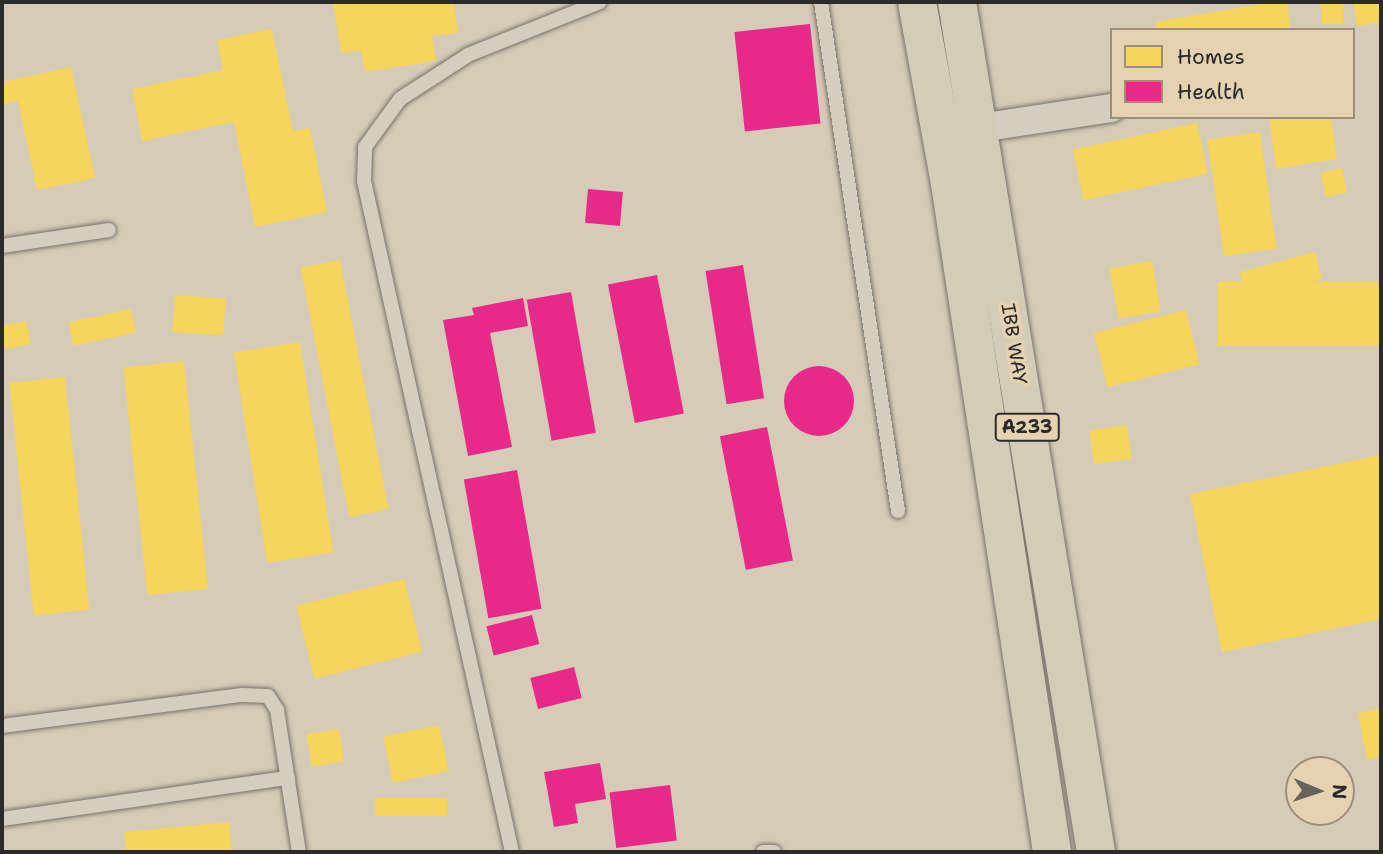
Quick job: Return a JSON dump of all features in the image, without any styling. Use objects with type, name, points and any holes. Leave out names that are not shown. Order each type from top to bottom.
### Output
[{"type":"highway","name":"A233","points":[[917,2],[950,184],[1052,852]]},
{"type":"highway","name":"IBB WAY","points":[[957,2],[1096,852]]},
{"type":"street","points":[[979,128],[1110,108]]},
{"type":"lane","points":[[512,852],[364,181],[365,147],[400,99],[467,55],[600,2]]},
{"type":"lane","points":[[821,2],[898,511]]},
{"type":"lane","points":[[2,246],[109,230]]},
{"type":"lane","points":[[2,726],[259,694],[275,701],[299,852]]},
{"type":"lane","points":[[2,819],[288,778]]},
{"type":"lane","points":[[764,852],[774,852]]},
{"type":"building: Homes","points":[[333,2],[454,2],[458,33],[432,36],[436,61],[365,72],[361,51],[341,53]]},
{"type":"building: Homes","points":[[1287,2],[1291,28],[1156,28],[1155,22]]},
{"type":"building: Homes","points":[[1321,2],[1343,2],[1343,24],[1321,24]]},
{"type":"building: Homes","points":[[1353,2],[1379,2],[1381,22],[1357,26]]},
{"type":"building: Homes","points":[[272,29],[293,131],[310,128],[327,212],[255,227],[234,122],[142,141],[132,89],[223,70],[217,40]]},
{"type":"building: Homes","points":[[71,67],[95,178],[37,190],[18,101],[2,105],[2,82]]},
{"type":"building: Homes","points":[[1269,119],[1331,119],[1337,159],[1276,169]]},
{"type":"building: Homes","points":[[1197,123],[1208,174],[1084,200],[1073,149]]},
{"type":"building: Homes","points":[[1260,132],[1276,249],[1224,256],[1208,139]]},
{"type":"building: Homes","points":[[1342,168],[1347,192],[1326,197],[1320,173]]},
{"type":"building: Homes","points":[[1315,252],[1322,279],[1247,299],[1240,272]]},
{"type":"building: Homes","points":[[340,260],[388,509],[349,517],[301,268]]},
{"type":"building: Homes","points":[[1152,261],[1161,311],[1119,319],[1110,268]]},
{"type":"building: Homes","points":[[1217,282],[1381,282],[1381,346],[1217,346]]},
{"type":"building: Homes","points":[[175,295],[226,299],[223,335],[172,332]]},
{"type":"building: Homes","points":[[131,309],[136,332],[73,346],[68,322]]},
{"type":"building: Homes","points":[[1186,310],[1200,364],[1107,387],[1094,333]]},
{"type":"building: Homes","points":[[26,321],[31,344],[2,350],[2,326]]},
{"type":"building: Homes","points":[[300,342],[333,552],[267,563],[234,352]]},
{"type":"building: Homes","points":[[184,361],[208,589],[147,595],[123,367]]},
{"type":"building: Homes","points":[[65,377],[89,610],[34,616],[9,383]]},
{"type":"building: Homes","points":[[1127,425],[1132,459],[1094,464],[1089,430]]},
{"type":"building: Homes","points":[[1381,455],[1381,619],[1222,652],[1190,494]]},
{"type":"building: Homes","points":[[404,579],[422,652],[314,679],[296,606]]},
{"type":"building: Homes","points":[[1381,708],[1381,757],[1367,760],[1358,713]]},
{"type":"building: Homes","points":[[439,725],[449,771],[393,783],[383,737]]},
{"type":"building: Homes","points":[[339,729],[344,762],[312,767],[306,734]]},
{"type":"building: Homes","points":[[375,798],[447,798],[447,816],[375,816]]},
{"type":"building: Homes","points":[[229,822],[232,852],[126,852],[124,832]]},
{"type":"building: Health","points":[[810,24],[820,123],[745,131],[734,32]]},
{"type":"building: Health","points":[[588,189],[623,192],[620,226],[585,223]]},
{"type":"building: Health","points":[[743,265],[764,398],[727,404],[705,271]]},
{"type":"building: Health","points":[[657,275],[684,413],[635,423],[608,285]]},
{"type":"building: Health","points":[[571,292],[596,433],[552,441],[527,300]]},
{"type":"building: Health","points":[[523,298],[528,326],[490,333],[512,447],[468,456],[443,320],[474,315],[472,308]]},
{"type":"building: Health","points":[[819,366],[844,376],[854,401],[844,426],[819,436],[794,426],[784,401],[794,376]]},
{"type":"building: Health","points":[[767,427],[793,561],[746,570],[720,436]]},
{"type":"building: Health","points":[[517,470],[541,609],[488,618],[464,479]]},
{"type":"building: Health","points":[[532,615],[539,644],[494,655],[486,626]]},
{"type":"building: Health","points":[[574,667],[582,698],[538,709],[530,678]]},
{"type":"building: Health","points":[[600,763],[606,799],[575,804],[578,823],[554,827],[544,772]]},
{"type":"building: Health","points":[[670,785],[677,841],[616,848],[609,792]]}]
